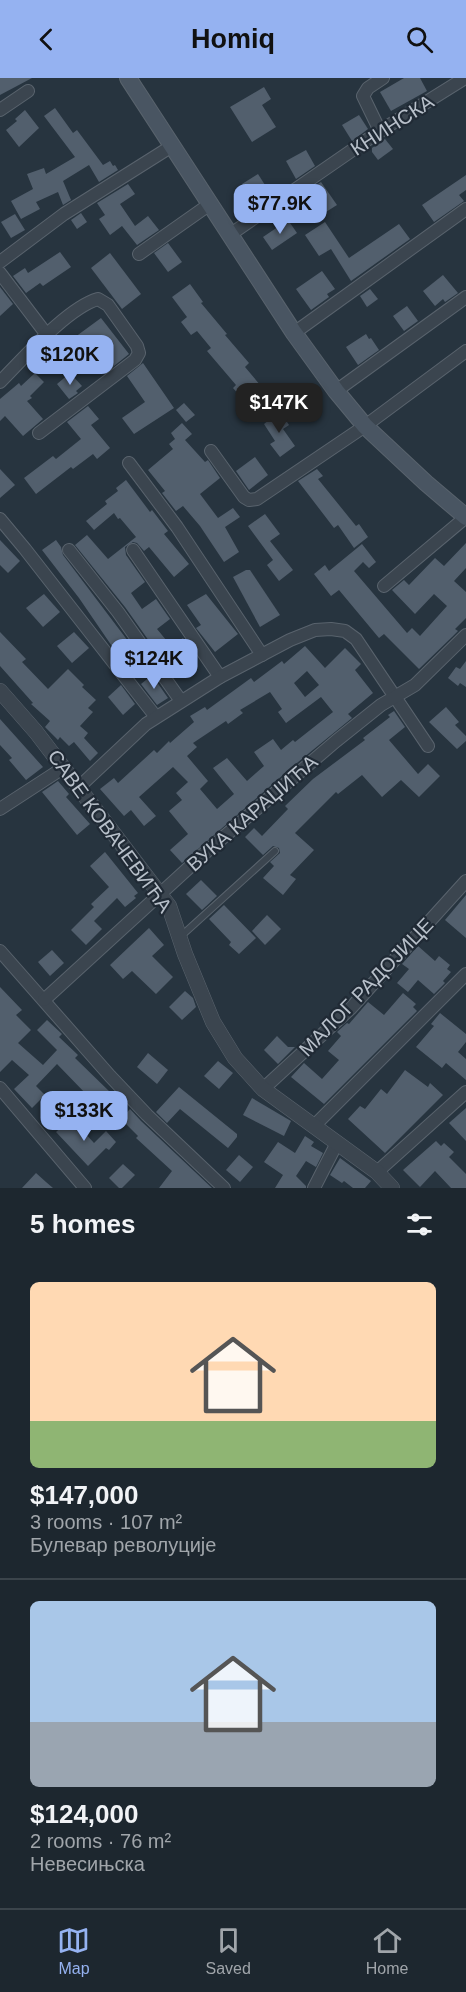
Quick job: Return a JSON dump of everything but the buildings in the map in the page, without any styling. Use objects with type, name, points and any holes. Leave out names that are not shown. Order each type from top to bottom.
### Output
[{"type":"main road","points":[[128,78],[294,333],[336,391],[365,426],[466,517]]},
{"type":"street","points":[[380,131],[363,96],[368,88],[383,78]]},
{"type":"street","name":"КНИНСКА","points":[[231,234],[380,131],[465,78]]},
{"type":"street","points":[[0,110],[28,91]]},
{"type":"street","points":[[0,262],[64,214],[172,146]]},
{"type":"street","points":[[139,254],[210,204]]},
{"type":"street","points":[[294,333],[466,208]]},
{"type":"street","points":[[0,273],[47,335]]},
{"type":"street","points":[[336,391],[466,297]]},
{"type":"street","points":[[0,382],[47,335],[89,302],[98,299],[108,305],[137,346],[139,353],[135,360],[118,374],[39,434]]},
{"type":"street","points":[[210,451],[244,497],[255,500],[365,426],[466,351]]},
{"type":"street","points":[[129,463],[177,527],[262,655]]},
{"type":"street","points":[[384,586],[466,517]]},
{"type":"street","points":[[0,519],[156,717]]},
{"type":"street","points":[[69,550],[118,612],[181,701]]},
{"type":"street","points":[[133,550],[220,677]]},
{"type":"street","points":[[79,787],[156,717],[220,677],[290,640],[315,630],[345,631],[356,639],[428,746]]},
{"type":"street","name":"ВУКА КАРАЏИЋА","points":[[44,1000],[160,893],[336,741],[381,705],[415,686],[466,634]]},
{"type":"street","name":"САВЕ КОВАЧЕВИЋА","points":[[0,691],[79,787],[169,906],[213,1022],[235,1058],[263,1089],[377,1172],[392,1188]]},
{"type":"street","points":[[0,809],[63,768]]},
{"type":"street","name":"МАЛОГ РАДОЈИЦЕ","points":[[263,1089],[351,1008],[466,882]]},
{"type":"street","points":[[0,951],[132,1100],[224,1188]]},
{"type":"street","points":[[314,1126],[466,974]]},
{"type":"street","points":[[0,1088],[85,1188]]},
{"type":"street","points":[[377,1172],[466,1092]]},
{"type":"street","points":[[314,1188],[337,1143]]},
{"type":"lane","points":[[180,937],[275,851]]}]
